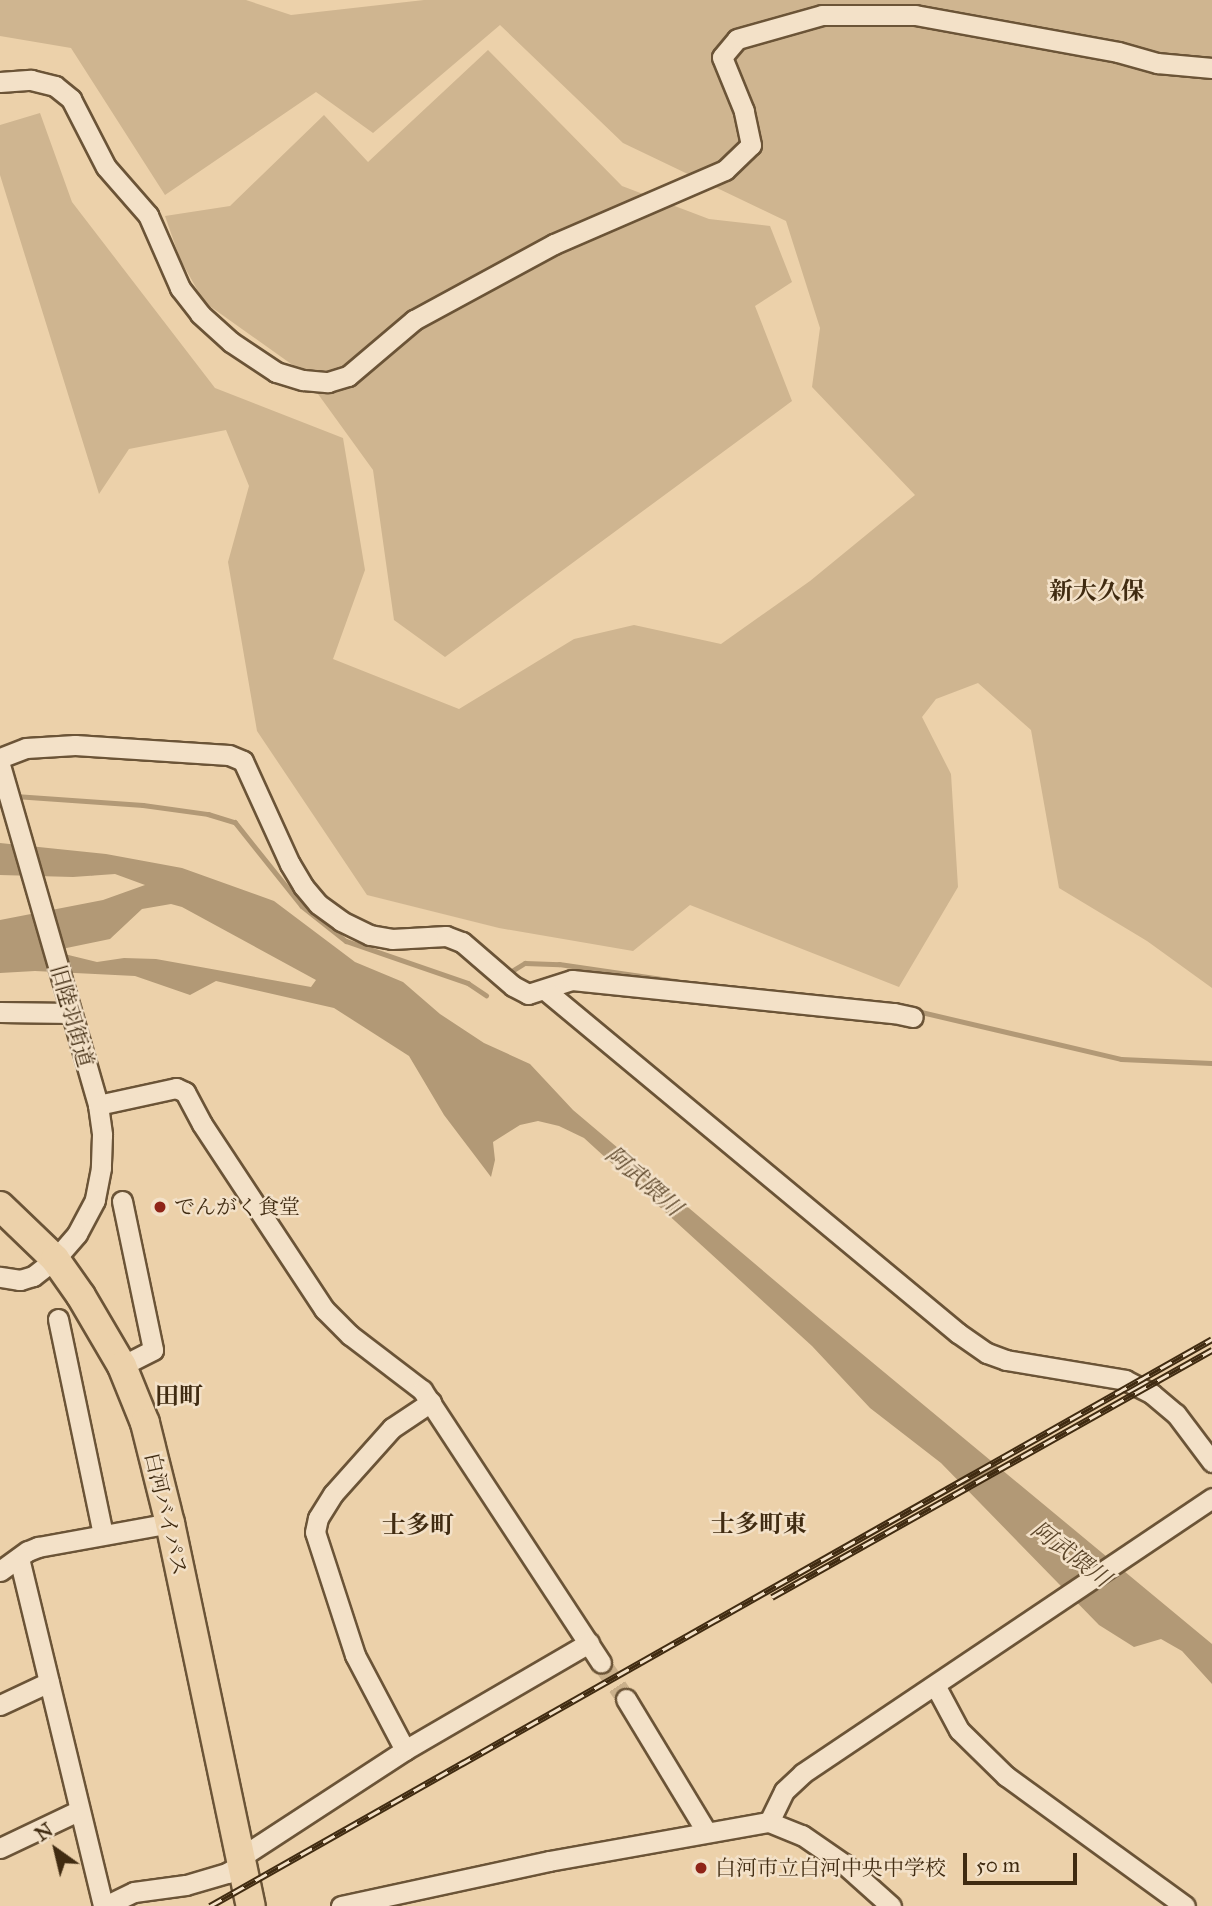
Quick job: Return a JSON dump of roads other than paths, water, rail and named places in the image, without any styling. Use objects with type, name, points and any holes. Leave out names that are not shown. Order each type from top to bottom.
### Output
[{"type":"highway","name":"白河バイパス","points":[[0,1206],[55,1259],[106,1334],[145,1423],[170,1523],[241,1861]]},
{"type":"highway","points":[[241,1861],[251,1906]]},
{"type":"street","points":[[0,82],[32,80],[55,86],[71,99],[106,167],[148,215],[180,288],[200,314],[231,342],[276,372],[303,380],[328,382],[348,376],[414,320],[554,244],[725,170],[751,145],[744,111],[722,57],[737,39],[822,15],[915,15],[1118,52],[1157,63],[1212,68]]},
{"type":"street","points":[[1,766],[26,748],[75,745],[229,755],[243,761],[303,887],[341,921],[370,935],[392,939],[446,936],[462,942],[528,994],[572,980],[606,982],[913,1017]]},
{"type":"street","name":"旧陸羽街道","points":[[0,1277],[20,1280],[33,1276],[55,1259],[87,1220],[95,1200],[101,1168],[98,1105],[1,766]]},
{"type":"street","points":[[545,990],[967,1340],[986,1353],[1006,1360],[1125,1380],[1152,1394],[1176,1414],[1212,1462]]},
{"type":"street","points":[[0,1012],[70,1010]]},
{"type":"street","points":[[98,1105],[176,1088],[185,1092],[202,1124],[324,1309],[350,1335],[422,1390],[431,1402],[601,1662]]},
{"type":"street","points":[[121,1201],[153,1350],[122,1366]]},
{"type":"street","points":[[58,1319],[103,1534]]},
{"type":"street","points":[[405,1750],[355,1656],[315,1532],[318,1518],[333,1494],[392,1429],[431,1402]]},
{"type":"street","points":[[769,1822],[784,1791],[803,1773],[1212,1498]]},
{"type":"street","points":[[0,1571],[38,1547],[170,1523]]},
{"type":"street","points":[[19,1558],[78,1811],[104,1906],[134,1892],[186,1885],[227,1873],[405,1750],[589,1643]]},
{"type":"street","points":[[0,1705],[49,1682]]},
{"type":"street","points":[[935,1685],[959,1730],[1006,1776],[1185,1906]]},
{"type":"street","points":[[626,1699],[706,1831]]},
{"type":"street","points":[[0,1848],[78,1811]]},
{"type":"street","points":[[341,1906],[374,1903],[550,1861],[706,1831],[769,1822],[802,1835],[887,1900],[891,1906]]},
{"type":"water","name":"阿武隈川","points":[[0,843],[106,854],[182,868],[274,901],[355,962],[403,982],[440,1014],[484,1043],[530,1064],[573,1110],[1212,1644],[1212,1684],[1182,1651],[1161,1639],[1134,1647],[1099,1625],[941,1463],[870,1408],[812,1346],[584,1138],[559,1126],[538,1121],[520,1125],[493,1142],[495,1160],[491,1177],[444,1115],[409,1056],[334,1008],[216,981],[190,995],[135,976],[35,971],[0,973],[0,920],[103,900],[145,885],[115,874],[73,877],[0,875]],"holes":[[[171,904],[182,907],[316,980],[311,987],[156,959],[124,958],[97,962],[52,951],[110,939],[142,909]]]},
{"type":"waterway","points":[[15,796],[143,805],[208,814],[235,822],[302,906],[346,941],[468,983],[486,995]]},
{"type":"waterway","points":[[512,971],[525,963],[559,964],[675,981]]},
{"type":"waterway","points":[[917,1011],[1121,1059],[1212,1063]]},
{"type":"tunnel","points":[[601,1662],[626,1699]]},
{"type":"railway","points":[[210,1906],[1212,1339]]},
{"type":"railway","points":[[772,1597],[1212,1350]]},
{"type":"place","name":"でんがく食堂","points":[[160,1207]]},
{"type":"place","name":"白河市立白河中央中学校","points":[[701,1868]]},
{"type":"district","name":"新大久保","points":[[1097,592]]},
{"type":"district","name":"田町","points":[[179,1397]]},
{"type":"district","name":"士多町東","points":[[759,1525]]},
{"type":"district","name":"士多町","points":[[418,1526]]}]
